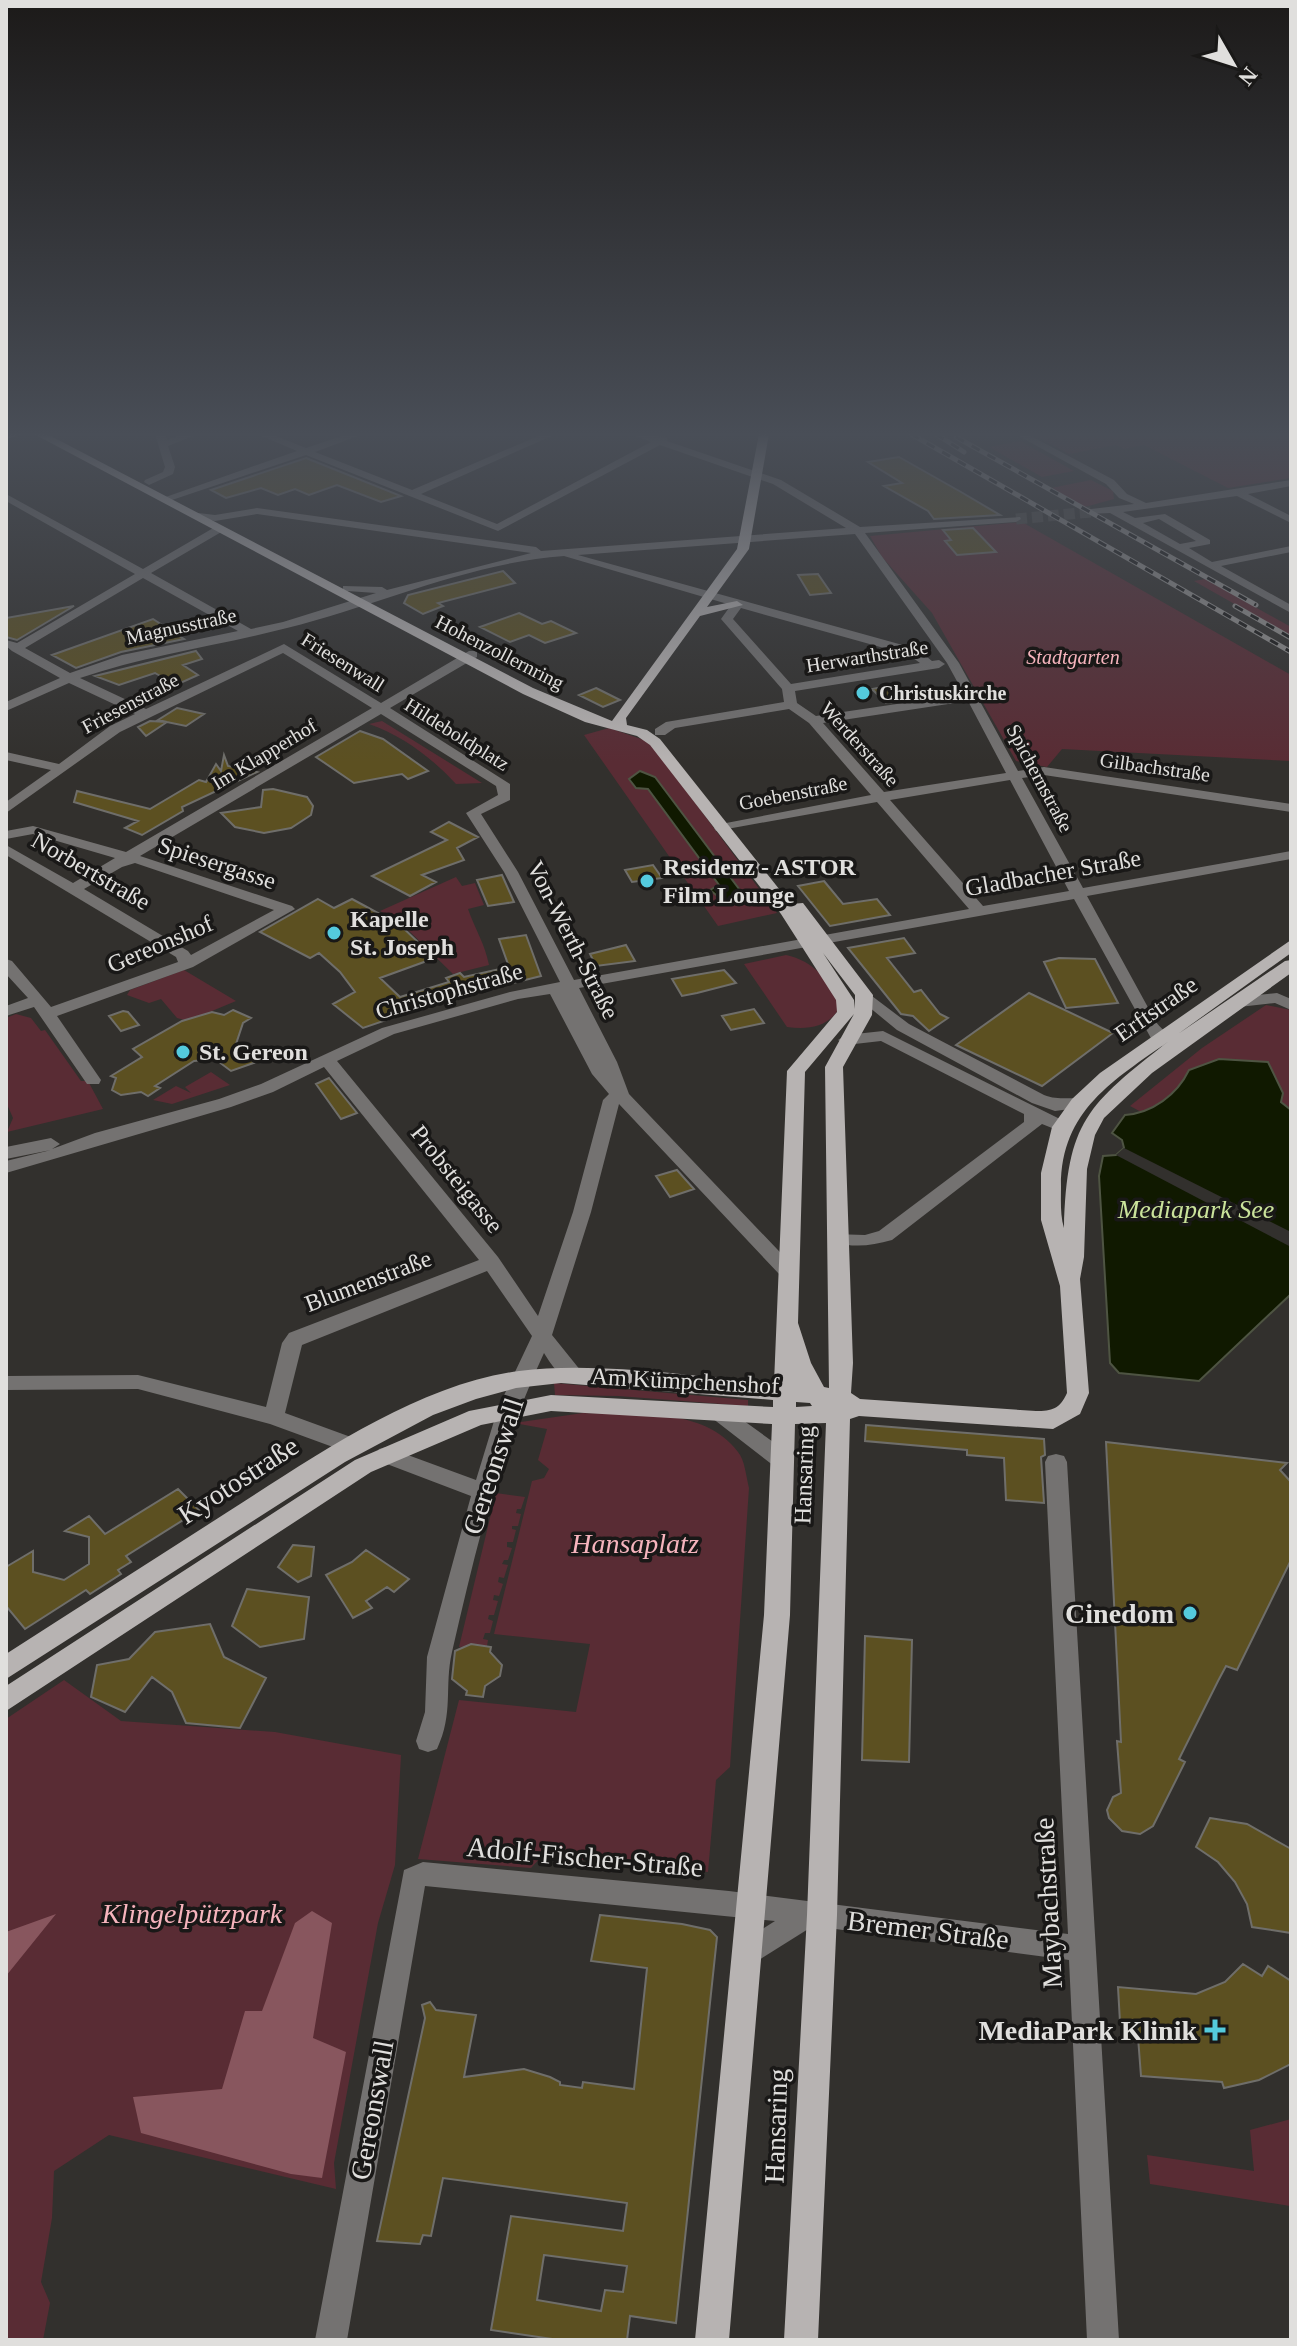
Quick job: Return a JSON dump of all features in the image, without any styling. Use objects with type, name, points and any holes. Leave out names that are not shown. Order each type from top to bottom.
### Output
[{"type":"main road","name":"Hohenzollernring","points":[[256,543],[470,656],[528,691],[615,721]]},
{"type":"main road","name":"Hohenzollernring","points":[[258,543],[347,588],[365,601]]},
{"type":"main road","points":[[615,721],[744,543]]},
{"type":"main road","points":[[701,605],[737,605]]},
{"type":"main road","points":[[615,721],[636,695]]},
{"type":"main road","points":[[615,721],[660,732],[815,942],[864,995]]},
{"type":"main road","points":[[615,721],[655,742],[727,826]]},
{"type":"main road","name":"Hansaring","points":[[712,2340],[777,1615],[796,1071],[846,1012],[846,1004],[815,942]]},
{"type":"main road","name":"Erftstraße","points":[[1062,1127],[1079,1103],[1158,1037],[1291,945]]},
{"type":"main road","name":"Erftstraße","points":[[1071,1286],[1076,1178],[1085,1133],[1118,1091],[1291,965]]},
{"type":"main road","name":"Hansaring","points":[[801,2340],[816,1915],[841,1412],[840,1238],[834,1067],[846,1040],[862,1018],[866,1006],[864,995]]},
{"type":"main road","points":[[1062,1127],[1051,1173],[1051,1220],[1071,1286]]},
{"type":"main road","name":"Am Kümpchenshof","points":[[522,1378],[575,1376],[841,1412],[1053,1420],[1072,1408],[1078,1382],[1071,1286]]},
{"type":"main road","points":[[787,1309],[800,1363],[815,1395],[828,1409],[841,1412]]},
{"type":"main road","name":"Kyotostraße","points":[[6,1668],[352,1446],[430,1409],[522,1378]]},
{"type":"main road","name":"Am Kümpchenshof","points":[[508,1408],[587,1403],[719,1413],[783,1404],[815,1395]]},
{"type":"main road","points":[[6,1700],[332,1485],[386,1455],[448,1427],[508,1408]]},
{"type":"street","points":[[86,543],[248,632]]},
{"type":"street","points":[[11,644],[141,574],[186,543]]},
{"type":"street","points":[[487,543],[558,552],[684,589],[701,605],[737,605],[913,652],[929,665]]},
{"type":"street","points":[[347,588],[401,589],[500,563],[558,552],[691,543]]},
{"type":"street","name":"Spichernstraße","points":[[867,543],[953,663],[1158,1037]]},
{"type":"street","points":[[1173,543],[1291,610]]},
{"type":"street","points":[[1179,547],[1198,543]]},
{"type":"street","points":[[500,563],[512,553],[505,546]]},
{"type":"street","points":[[1212,565],[1291,549]]},
{"type":"street","name":"Magnusstraße","points":[[6,707],[69,678],[140,654],[312,618],[401,589]]},
{"type":"street","points":[[737,605],[727,619],[788,688]]},
{"type":"street","points":[[11,644],[69,678],[145,714]]},
{"type":"street","name":"Friesenwall","points":[[284,648],[380,709]]},
{"type":"street","name":"Friesenstraße","points":[[6,809],[104,736],[284,648]]},
{"type":"street","name":"Im Klapperhof","points":[[75,888],[470,656]]},
{"type":"street","name":"Herwarthstraße","points":[[788,688],[953,663]]},
{"type":"street","name":"Werderstraße","points":[[788,688],[791,705],[814,720],[978,910]]},
{"type":"street","points":[[814,720],[972,697]]},
{"type":"street","name":"Herwarthstraße","points":[[660,732],[671,725],[791,705]]},
{"type":"street","name":"Hildeboldplatz","points":[[380,709],[503,784],[505,797],[473,813]]},
{"type":"street","points":[[6,756],[60,768]]},
{"type":"street","name":"Gilbachstraße","points":[[1013,774],[1044,771],[1291,808]]},
{"type":"street","name":"Goebenstraße","points":[[727,826],[1013,774]]},
{"type":"street","name":"Von-Werth-Straße","points":[[473,813],[511,872],[561,987],[609,1062],[621,1093],[787,1270]]},
{"type":"street","name":"Spiesergasse","points":[[6,835],[33,830],[123,856],[119,863]]},
{"type":"street","name":"Norbertstraße","points":[[6,849],[183,954],[187,964]]},
{"type":"street","name":"Gladbacher Straße","points":[[815,942],[1291,855]]},
{"type":"street","name":"Spiesergasse","points":[[119,863],[136,859],[287,909]]},
{"type":"street","name":"Gereonshof","points":[[6,1011],[43,1007],[187,964],[287,909]]},
{"type":"street","name":"Christophstraße","points":[[101,1137],[225,1103],[267,1088],[326,1059],[429,1018],[561,987],[815,942]]},
{"type":"street","points":[[6,964],[43,1007],[93,1080]]},
{"type":"street","points":[[1239,1002],[1284,1001],[1273,978]]},
{"type":"street","points":[[864,995],[893,1022],[1038,1099],[1055,1106],[1079,1103]]},
{"type":"street","points":[[846,1040],[883,1036],[1062,1127]]},
{"type":"street","points":[[1158,1037],[1176,1047]]},
{"type":"street","name":"Probsteigasse","points":[[326,1059],[491,1262],[542,1335]]},
{"type":"street","name":"Gereonswall","points":[[428,1741],[437,1712],[439,1657],[508,1408],[542,1335],[582,1212],[612,1100],[621,1093]]},
{"type":"street","points":[[840,1238],[865,1241],[885,1236],[1033,1124],[1032,1112]]},
{"type":"street","points":[[9,1151],[101,1137]]},
{"type":"street","points":[[6,1167],[71,1150],[101,1137]]},
{"type":"street","name":"Blumenstraße","points":[[274,1417],[292,1343],[296,1338],[491,1262]]},
{"type":"street","points":[[542,1335],[575,1376]]},
{"type":"street","points":[[6,1383],[138,1382],[274,1417],[352,1446]]},
{"type":"street","name":"Hansaring","points":[[719,1413],[782,1460]]},
{"type":"street","points":[[386,1455],[483,1492]]},
{"type":"street","name":"Maybachstraße","points":[[1056,1462],[1103,2340]]},
{"type":"street","name":"Adolf-Fischer-Straße","points":[[413,1879],[423,1874],[542,1883],[752,1907]]},
{"type":"street","name":"Gereonswall","points":[[331,2340],[413,1879]]},
{"type":"street","points":[[752,1907],[816,1915]]},
{"type":"street","points":[[746,1955],[816,1915]]},
{"type":"street","name":"Bremer Straße","points":[[816,1915],[1082,1949]]},
{"type":"green space","name":"Stadtgarten","points":[[874,543],[1060,543],[1291,675],[1291,761],[1062,749],[1047,767],[1016,761],[932,613],[882,557]]},
{"type":"green space","points":[[1205,579],[1291,627],[1291,636],[1194,581]]},
{"type":"green space","points":[[382,721],[482,783],[456,784],[416,748],[369,724]]},
{"type":"green space","points":[[609,728],[650,742],[777,913],[718,926],[584,735]]},
{"type":"green space","points":[[456,877],[462,886],[475,883],[484,905],[468,909],[489,965],[453,974],[401,923],[380,911]]},
{"type":"green space","points":[[786,955],[813,967],[832,988],[840,1007],[824,1023],[803,1028],[787,1027],[744,964]]},
{"type":"green space","points":[[184,970],[236,1001],[188,1021],[177,1018],[161,999],[149,1003],[127,995],[130,990]]},
{"type":"green space","points":[[1266,1005],[1291,1010],[1291,1110],[1281,1102],[1283,1093],[1268,1062],[1189,1070],[1181,1086],[1145,1114],[1130,1106],[1202,1048]]},
{"type":"green space","points":[[16,1014],[31,1018],[41,1031],[45,1030],[81,1081],[88,1081],[103,1109],[7,1132],[13,1118],[6,1102],[6,1018]]},
{"type":"green space","points":[[211,1072],[230,1085],[172,1104],[153,1100],[176,1086],[191,1093],[185,1087]]},
{"type":"green space","points":[[554,1383],[748,1400],[748,1406],[618,1396],[555,1395]]},
{"type":"green space","name":"Hansaplatz","points":[[583,1413],[645,1414],[687,1420],[724,1437],[744,1464],[749,1488],[730,1767],[716,1780],[708,1872],[542,1856],[531,1868],[418,1859],[459,1700],[576,1712],[590,1644],[494,1634],[532,1481],[544,1478],[549,1469],[538,1460],[547,1429],[514,1423]]},
{"type":"green space","points":[[496,1493],[525,1497],[516,1513],[521,1514],[518,1526],[512,1526],[516,1530],[513,1542],[507,1542],[507,1547],[512,1548],[508,1560],[502,1564],[508,1565],[504,1578],[499,1577],[498,1582],[503,1584],[499,1596],[494,1595],[493,1600],[498,1601],[494,1615],[489,1615],[488,1619],[493,1621],[490,1633],[485,1633],[483,1639],[488,1640],[487,1646],[459,1647]]},
{"type":"green space","name":"Klingelpützpark","points":[[64,1680],[121,1721],[275,1732],[401,1755],[395,1865],[378,1923],[334,2163],[336,2189],[109,2135],[54,2171],[52,2218],[41,2282],[50,2303],[43,2340],[6,2340],[6,1719]]},
{"type":"green space","points":[[1291,2119],[1291,2213],[1290,2206],[1150,2184],[1147,2155],[1254,2171],[1250,2130]]},
{"type":"shaded area","points":[[312,1911],[332,1923],[313,2038],[346,2052],[322,2178],[291,2174],[141,2133],[133,2097],[222,2089],[245,2011],[262,2011],[295,1923]]},
{"type":"shaded area","points":[[56,1914],[6,1976],[6,1932]]},
{"type":"water","points":[[640,771],[655,777],[742,893],[743,900],[726,903],[710,890],[719,885],[648,789],[636,788],[629,779]]},
{"type":"water","name":"Mediapark See","points":[[1219,1059],[1268,1062],[1283,1093],[1281,1102],[1291,1110],[1291,1294],[1199,1381],[1119,1373],[1110,1363],[1099,1176],[1103,1156],[1116,1155],[1124,1148],[1122,1140],[1112,1133],[1125,1115],[1145,1111],[1163,1101],[1178,1087],[1189,1070]]},
{"type":"pier","points":[[1124,1148],[1291,1232],[1291,1247],[1116,1155]]},
{"type":"building","points":[[947,543],[988,543],[996,552],[957,555]]},
{"type":"building","points":[[503,571],[515,583],[438,603],[443,606],[423,614],[404,603],[408,595]]},
{"type":"building","points":[[818,574],[831,593],[810,595],[798,575]]},
{"type":"building","points":[[74,606],[17,640],[6,637],[6,618]]},
{"type":"building","points":[[519,613],[542,624],[551,621],[576,633],[545,643],[529,635],[510,642],[480,627]]},
{"type":"building","points":[[153,619],[184,639],[121,652],[76,668],[52,655]]},
{"type":"building","points":[[196,651],[202,659],[183,665],[198,675],[176,685],[155,673],[119,685],[95,676]]},
{"type":"building","points":[[892,685],[907,700],[886,703],[872,689]]},
{"type":"building","points":[[596,688],[620,700],[603,707],[579,695]]},
{"type":"building","points":[[177,708],[204,714],[186,726],[158,720]]},
{"type":"building","points":[[150,721],[167,722],[146,736],[138,727]]},
{"type":"building","points":[[360,731],[383,739],[428,771],[408,779],[402,774],[354,783],[316,757]]},
{"type":"building","points":[[224,755],[228,766],[257,772],[182,807],[183,811],[142,835],[125,828],[138,821],[74,802],[77,791],[150,809],[199,780],[206,782],[216,764],[221,771]]},
{"type":"building","points":[[273,789],[307,797],[313,806],[311,815],[291,828],[264,833],[235,827],[221,813],[261,807],[263,790]]},
{"type":"building","points":[[449,822],[478,837],[457,848],[464,860],[422,875],[436,882],[410,896],[372,876],[447,840],[431,832]]},
{"type":"building","points":[[653,865],[662,878],[632,882],[625,870]]},
{"type":"building","points":[[502,875],[514,902],[488,906],[477,880]]},
{"type":"building","points":[[824,881],[843,904],[877,899],[890,915],[830,926],[798,886]]},
{"type":"building","points":[[318,899],[334,908],[352,899],[400,925],[435,958],[380,978],[400,997],[449,982],[446,978],[460,973],[464,977],[509,967],[499,939],[526,935],[541,976],[445,1000],[363,1028],[333,1004],[355,992],[340,972],[319,953],[310,958],[260,932]]},
{"type":"building","points":[[904,938],[915,953],[887,958],[914,992],[921,990],[940,1014],[948,1018],[929,1031],[913,1016],[901,1014],[848,948]]},
{"type":"building","points":[[626,945],[635,961],[596,966],[590,954]]},
{"type":"building","points":[[1059,958],[1095,959],[1118,1003],[1066,1008],[1044,962]]},
{"type":"building","points":[[724,970],[736,983],[682,996],[672,979]]},
{"type":"building","points":[[1029,993],[1113,1033],[1042,1086],[956,1045]]},
{"type":"building","points":[[754,1009],[764,1023],[731,1030],[722,1016]]},
{"type":"building","name":"St. Gereon","points":[[233,1010],[251,1018],[243,1023],[234,1050],[259,1061],[231,1071],[215,1059],[194,1061],[155,1086],[160,1088],[148,1096],[141,1092],[121,1095],[112,1090],[116,1078],[111,1076],[142,1057],[133,1049],[182,1021],[212,1012],[224,1015]]},
{"type":"building","points":[[128,1012],[139,1025],[121,1031],[109,1016]]},
{"type":"building","points":[[329,1078],[357,1113],[341,1119],[316,1084]]},
{"type":"building","points":[[677,1170],[694,1189],[670,1197],[656,1176]]},
{"type":"building","points":[[866,1425],[1044,1439],[1045,1455],[1041,1457],[1044,1503],[1006,1500],[1004,1458],[967,1455],[967,1450],[865,1441]]},
{"type":"building","name":"Cinedom","points":[[1106,1442],[1287,1463],[1280,1470],[1291,1482],[1291,1560],[1237,1670],[1226,1666],[1218,1681],[1179,1759],[1185,1762],[1153,1826],[1140,1834],[1122,1831],[1109,1818],[1107,1810],[1113,1797],[1121,1793],[1117,1741],[1121,1742]]},
{"type":"building","points":[[178,1489],[199,1510],[126,1556],[131,1562],[118,1570],[121,1574],[90,1594],[86,1590],[25,1629],[6,1606],[6,1567],[33,1551],[33,1572],[64,1580],[89,1564],[89,1537],[65,1531],[89,1516],[105,1534]]},
{"type":"building","points":[[293,1545],[314,1547],[311,1576],[298,1582],[278,1567]]},
{"type":"building","points":[[366,1550],[409,1579],[394,1592],[387,1587],[366,1601],[372,1608],[353,1618],[326,1575],[352,1562]]},
{"type":"building","points":[[247,1589],[309,1597],[304,1639],[260,1647],[232,1626]]},
{"type":"building","points":[[210,1624],[224,1657],[266,1678],[240,1728],[186,1723],[172,1692],[152,1677],[125,1712],[91,1697],[97,1665],[129,1659],[155,1632]]},
{"type":"building","points":[[865,1636],[912,1640],[909,1762],[862,1760]]},
{"type":"building","points":[[471,1644],[491,1647],[490,1652],[502,1665],[500,1676],[485,1686],[483,1697],[466,1695],[467,1691],[452,1679],[455,1651]]},
{"type":"building","points":[[1210,1818],[1247,1824],[1291,1849],[1291,1933],[1252,1927],[1247,1904],[1235,1882],[1218,1862],[1196,1847]]},
{"type":"building","points":[[600,1915],[682,1924],[710,1930],[717,1937],[676,2323],[630,2316],[627,2340],[559,2340],[491,2330],[511,2216],[623,2231],[627,2203],[443,2178],[431,2236],[423,2235],[420,2244],[377,2241],[425,2018],[422,2005],[430,2002],[436,2010],[476,2015],[464,2077],[524,2069],[550,2077],[560,2085],[582,2088],[583,2082],[634,2089],[647,1968],[591,1961]],"holes":[[[544,2255],[627,2266],[623,2292],[605,2290],[601,2311],[537,2300]]]},
{"type":"building","name":"MediaPark Klinik","points":[[1243,1964],[1262,1976],[1268,1966],[1291,1981],[1291,2064],[1259,2080],[1224,2088],[1222,2082],[1141,2076],[1137,2024],[1120,2022],[1118,1987],[1196,1994],[1225,1982]]},
{"type":"railway","points":[[1102,543],[1291,652]]},
{"type":"railway","points":[[1146,543],[1256,605]]},
{"type":"railway","points":[[1235,606],[1291,638]]},
{"type":"place","name":"Christuskirche","points":[[863,693]]},
{"type":"place","name":"Residenz - ASTOR Film Lounge","points":[[647,881]]},
{"type":"place","name":"Kapelle St. Joseph","points":[[334,933]]},
{"type":"place","name":"St. Gereon","points":[[183,1052]]},
{"type":"place","name":"Cinedom","points":[[1190,1613]]},
{"type":"place","name":"MediaPark Klinik","points":[[1215,2030]]}]
